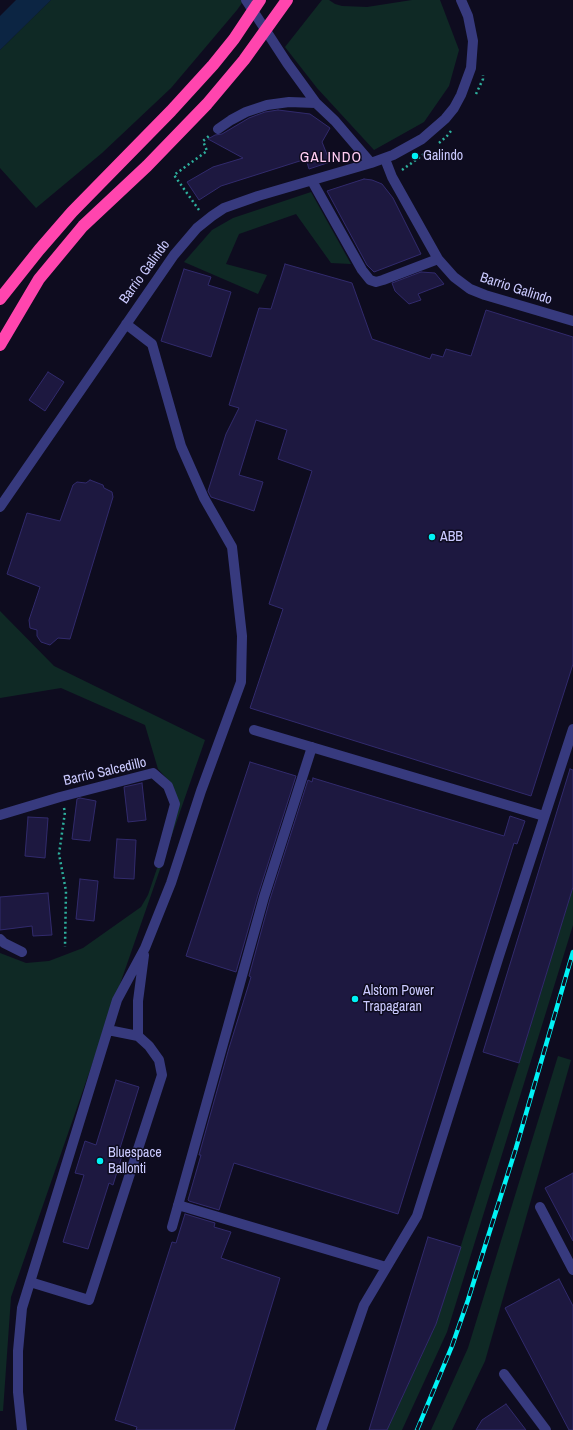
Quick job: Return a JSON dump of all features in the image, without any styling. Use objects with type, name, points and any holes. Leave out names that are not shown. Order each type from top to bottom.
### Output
[{"type":"highway","points":[[0,299],[38,250],[72,212],[171,112],[213,65],[234,39],[260,0]]},
{"type":"highway","points":[[0,345],[39,279],[83,226],[148,166],[207,104],[230,77],[287,0]]},
{"type":"street","points":[[246,0],[287,63],[316,103],[335,121],[371,163]]},
{"type":"street","name":"Barrio Galindo","points":[[0,507],[174,255],[197,228],[224,208],[258,196],[312,181],[393,155],[422,139],[445,119],[461,96],[471,68],[473,41],[468,16],[461,0]]},
{"type":"street","points":[[218,129],[246,112],[267,106],[289,102],[316,103]]},
{"type":"street","name":"Barrio Galindo","points":[[384,158],[392,177],[438,259],[454,277],[470,289],[485,295],[573,321]]},
{"type":"street","points":[[312,181],[362,270],[370,280],[376,282],[383,280],[438,259]]},
{"type":"street","points":[[22,1430],[18,1392],[18,1351],[22,1308],[117,1000],[146,948],[171,883],[201,791],[241,682],[242,636],[232,547],[204,498],[181,446],[152,344],[126,324]]},
{"type":"street","points":[[321,1430],[364,1305],[417,1216],[498,956],[573,729]]},
{"type":"street","points":[[254,730],[544,816]]},
{"type":"street","points":[[172,1227],[264,897],[312,747]]},
{"type":"street","name":"Barrio Salcedillo","points":[[0,815],[60,797],[153,773],[168,786],[175,804],[159,863]]},
{"type":"street","points":[[0,939],[4,943],[22,952]]},
{"type":"street","points":[[138,1036],[138,1001],[146,948]]},
{"type":"street","points":[[30,1282],[89,1300],[162,1075],[159,1060],[149,1046],[138,1036],[108,1030]]},
{"type":"street","points":[[178,1205],[386,1267]]},
{"type":"street","points":[[540,1207],[573,1270]]},
{"type":"street","points":[[504,1374],[546,1430]]},
{"type":"path","points":[[200,210],[174,175],[207,151],[203,141],[218,129]]},
{"type":"path","name":"Barrio Salcedillo","points":[[60,797],[65,812],[59,854],[66,891],[65,947]]},
{"type":"green space","points":[[51,0],[244,0],[171,88],[102,153],[36,208],[0,168],[0,50]]},
{"type":"green space","points":[[322,0],[329,0],[342,6],[367,7],[412,0],[440,0],[459,50],[449,86],[424,122],[374,150],[317,88],[285,47]]},
{"type":"green space","points":[[311,192],[351,264],[331,263],[296,214],[239,234],[226,264],[267,275],[258,294],[184,262],[212,230],[233,218]]},
{"type":"green space","points":[[0,611],[54,666],[205,740],[11,1297],[3,1411],[0,1411],[0,953],[26,963],[49,961],[83,948],[141,907],[148,895],[179,803],[172,784],[158,769],[145,725],[61,688],[0,698]]},
{"type":"green space","points":[[573,887],[573,925],[447,1332],[402,1430],[387,1430],[436,1324]]},
{"type":"green space","points":[[558,1056],[571,1060],[485,1361],[452,1430],[431,1430],[468,1348]]},
{"type":"water","points":[[16,0],[51,0],[0,50],[0,16]]},
{"type":"building","points":[[278,110],[310,114],[330,128],[322,142],[330,162],[309,169],[306,159],[221,186],[199,200],[187,182],[213,167],[243,158],[208,139],[215,135],[222,134],[249,118],[265,112]]},
{"type":"building","points":[[364,179],[382,184],[393,198],[421,254],[374,272],[367,265],[327,191]]},
{"type":"building","name":"ABB","points":[[285,264],[352,283],[372,339],[430,359],[432,354],[443,357],[446,349],[471,356],[486,310],[573,337],[573,664],[531,796],[250,708],[283,609],[269,604],[312,471],[278,459],[287,430],[256,420],[239,475],[263,482],[254,511],[211,497],[208,491],[226,434],[239,408],[229,405],[259,308],[271,309]]},
{"type":"building","points":[[184,269],[211,277],[208,285],[231,292],[211,357],[161,341]]},
{"type":"building","points":[[421,272],[435,273],[444,284],[418,294],[421,300],[409,304],[395,291],[392,283]]},
{"type":"building","points":[[48,372],[64,382],[45,411],[29,400]]},
{"type":"building","points":[[90,480],[103,485],[104,488],[112,492],[113,497],[70,639],[58,638],[50,645],[41,642],[37,636],[37,630],[30,628],[29,620],[40,587],[7,574],[27,513],[60,521],[73,485],[77,482],[86,483]]},
{"type":"building","points":[[250,762],[296,776],[258,895],[236,972],[186,956]]},
{"type":"building","points":[[570,769],[573,770],[573,887],[519,1063],[483,1052]]},
{"type":"building","name":"Alstom Power Trapagaran","points":[[313,778],[504,836],[510,816],[525,821],[517,844],[514,843],[398,1214],[234,1163],[219,1210],[188,1200],[229,1048],[251,977],[249,976],[270,899],[308,780],[312,782]]},
{"type":"building","points":[[142,783],[146,820],[128,822],[124,787]]},
{"type":"building","points":[[80,798],[96,801],[90,841],[72,839],[77,799]]},
{"type":"building","points":[[28,817],[48,818],[45,858],[25,856]]},
{"type":"building","points":[[117,839],[136,840],[134,879],[114,878]]},
{"type":"building","points":[[80,879],[98,881],[94,921],[76,919]]},
{"type":"building","points":[[48,893],[52,935],[33,936],[32,926],[0,930],[0,897]]},
{"type":"building","name":"Bluespace Ballonti","points":[[116,1080],[139,1087],[120,1148],[124,1149],[113,1185],[109,1183],[88,1249],[63,1242],[84,1175],[75,1173],[85,1141],[96,1145]]},
{"type":"building","points":[[573,1173],[573,1241],[545,1188]]},
{"type":"building","points":[[185,1214],[215,1223],[214,1227],[231,1232],[221,1258],[280,1278],[234,1430],[136,1430],[137,1427],[115,1420],[172,1242],[176,1243]]},
{"type":"building","points":[[428,1237],[461,1247],[436,1324],[387,1430],[369,1430]]},
{"type":"building","points":[[559,1279],[573,1306],[573,1430],[569,1430],[505,1308]]},
{"type":"building","points":[[506,1404],[526,1430],[476,1430],[482,1420]]},
{"type":"railway","points":[[417,1430],[452,1346],[468,1300],[516,1148],[573,952]]},
{"type":"place","name":"Galindo","points":[[415,156]]},
{"type":"place","name":"ABB","points":[[432,537]]},
{"type":"place","name":"Alstom Power Trapagaran","points":[[355,999]]},
{"type":"place","name":"Bluespace Ballonti","points":[[100,1161]]},
{"type":"district","name":"GALINDO","points":[[331,158]]}]
